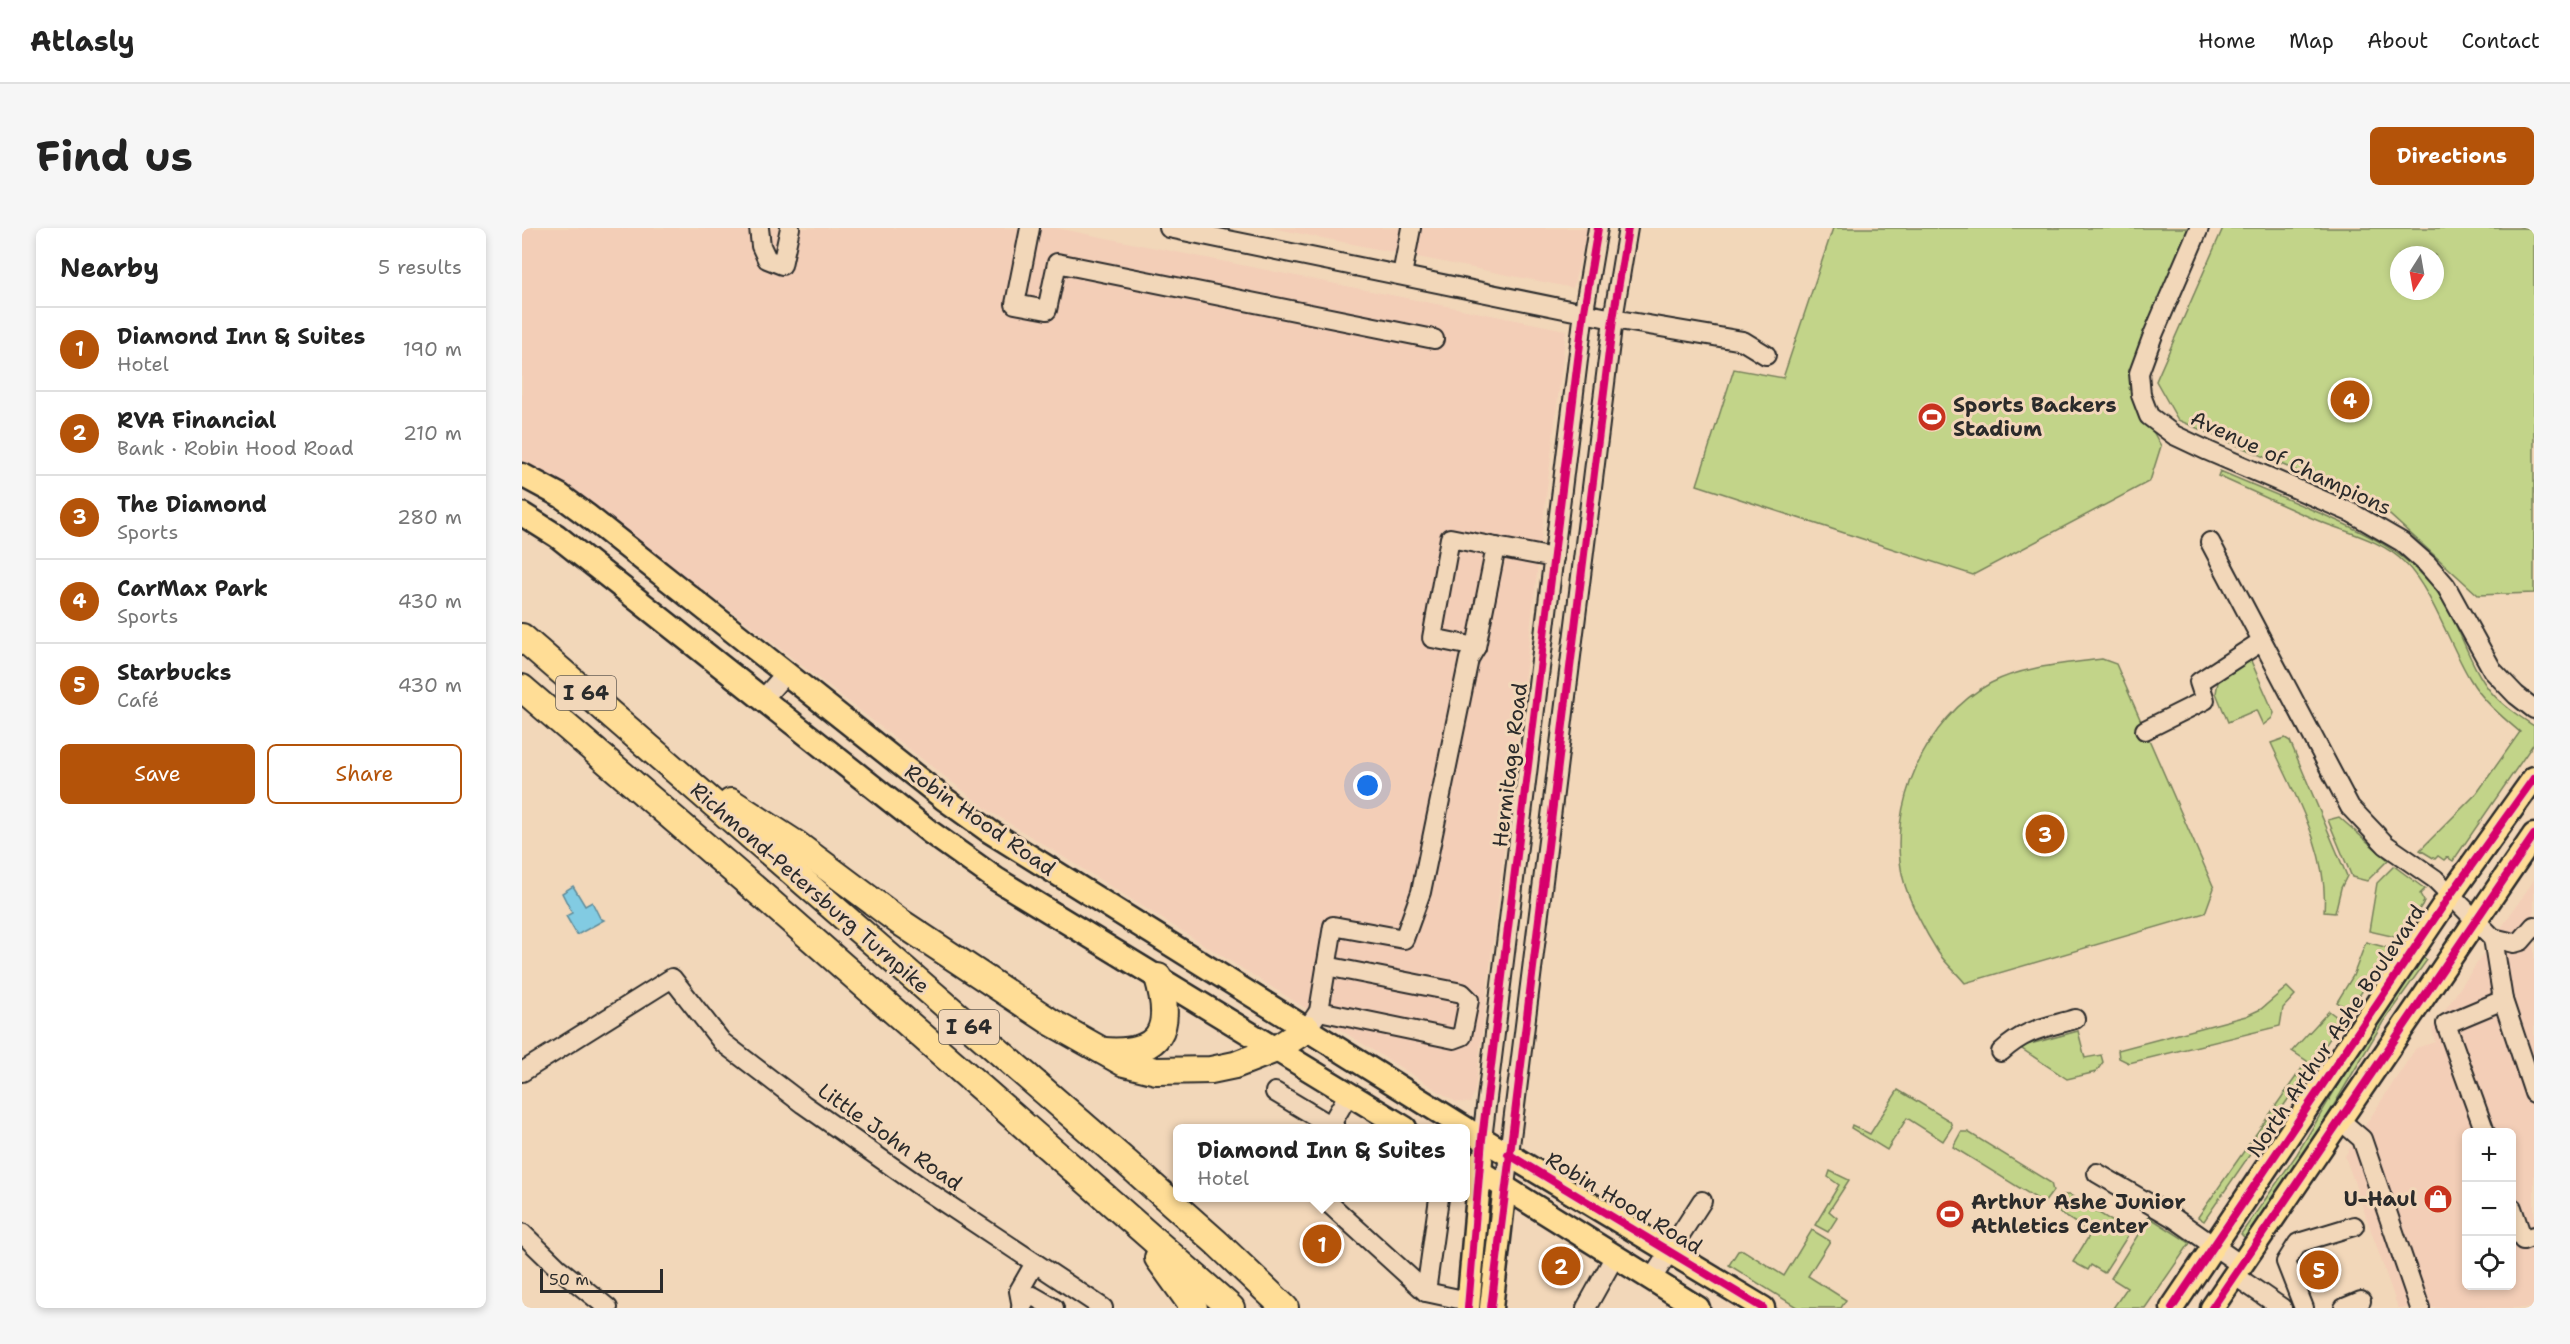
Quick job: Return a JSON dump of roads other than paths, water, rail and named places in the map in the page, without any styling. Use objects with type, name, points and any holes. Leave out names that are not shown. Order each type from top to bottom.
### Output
[{"type":"highway","name":"Richmond-Petersburg Turnpike","points":[[522,637],[1135,1170],[1285,1308]]},
{"type":"highway","name":"Richmond-Petersburg Turnpike","points":[[522,688],[1231,1308]]},
{"type":"highway","points":[[651,748],[796,844],[900,922],[1052,1022],[1124,1063],[1140,1069],[1193,1072],[1235,1065],[1276,1049],[1313,1020]]},
{"type":"highway","points":[[1104,1051],[1127,1053],[1149,1045],[1156,1039],[1161,1029],[1165,1009],[1158,977]]},
{"type":"highway","points":[[1128,1216],[1194,1308]]},
{"type":"main road","name":"Robin Hood Road","points":[[522,475],[561,496],[588,516],[943,798],[989,831],[1313,1020],[1460,1124]]},
{"type":"main road","name":"Robin Hood Road","points":[[522,514],[557,536],[921,825],[996,879],[1398,1124]]},
{"type":"main road","name":"North Arthur Ashe Boulevard","points":[[2172,1308],[2451,894],[2534,778]]},
{"type":"main road","points":[[2212,1308],[2534,835]]},
{"type":"main road","name":"Robin Hood Road","points":[[1471,1132],[1763,1308]]},
{"type":"main road","name":"Hermitage Road","points":[[1468,1305],[1473,1168],[1471,1132]]},
{"type":"main road","points":[[1473,1168],[1698,1308]]},
{"type":"main road","points":[[1491,1308],[1505,1186]]},
{"type":"street","points":[[759,228],[761,246],[767,258],[783,265],[790,228]]},
{"type":"street","points":[[1030,228],[1015,304],[1047,310],[1057,263],[1434,339]]},
{"type":"street","points":[[1169,228],[1584,311],[1613,319],[1743,341],[1766,355]]},
{"type":"street","points":[[1402,275],[1412,228]]},
{"type":"street","name":"Hermitage Road","points":[[1471,1132],[1554,558],[1584,311],[1598,228]]},
{"type":"street","points":[[1505,1186],[1613,319],[1628,228]]},
{"type":"street","name":"Avenue of Champions","points":[[2199,228],[2139,373],[2141,394],[2149,416],[2174,435],[2352,513],[2402,542],[2427,564],[2446,586],[2481,653],[2497,676],[2534,709]]},
{"type":"street","points":[[1476,647],[1432,638],[1450,538],[1554,558]]},
{"type":"street","points":[[2211,542],[2350,807],[2386,845],[2435,879],[2493,938],[2514,943],[2521,942],[2534,926]]},
{"type":"street","points":[[1326,966],[1462,993],[1469,1000],[1462,1036],[1454,1039],[1313,1020],[1333,926],[1404,939],[1421,892],[1469,659],[1476,647],[1496,547]]},
{"type":"street","points":[[2145,730],[2205,700],[2199,682],[2262,641]]},
{"type":"street","points":[[763,699],[786,673]]},
{"type":"street","points":[[2493,938],[2503,1000],[2534,1093]]},
{"type":"street","name":"Little John Road","points":[[522,1072],[672,978],[722,1042],[803,1104],[908,1178],[1103,1308]]},
{"type":"street","points":[[2484,1128],[2446,1024],[2503,1000]]},
{"type":"street","points":[[2001,1052],[2016,1038],[2027,1032],[2075,1019]]},
{"type":"street","points":[[1275,1092],[1325,1124]]},
{"type":"street","points":[[1333,1124],[1348,1095]]},
{"type":"street","points":[[2340,1119],[2362,1139],[2420,1308]]},
{"type":"street","points":[[2097,1173],[2160,1209],[2213,1246],[2282,1308]]},
{"type":"street","points":[[1652,1280],[1702,1201]]},
{"type":"street","points":[[1328,1202],[1426,1292],[1468,1305]]},
{"type":"street","points":[[1426,1292],[1438,1202]]},
{"type":"street","points":[[2516,1221],[2523,1240],[2534,1236]]},
{"type":"street","points":[[2304,1308],[2286,1262],[2298,1243],[2354,1226]]},
{"type":"street","points":[[522,1233],[557,1267],[608,1308]]},
{"type":"street","points":[[1586,1308],[1615,1256]]},
{"type":"street","points":[[1021,1307],[1019,1291],[1035,1263]]},
{"type":"street","points":[[1021,1307],[1027,1299],[1033,1296],[1054,1308]]},
{"type":"water","points":[[573,886],[585,906],[592,902],[600,918],[604,920],[577,935],[566,916],[572,913],[562,893]]},
{"type":"place","name":"CarMax Park","points":[[2350,400]]},
{"type":"place","name":"Sports Backers Stadium","points":[[1932,417]]},
{"type":"place","name":"The Diamond","points":[[2045,834]]},
{"type":"place","name":"U-Haul","points":[[2438,1199]]},
{"type":"place","name":"Arthur Ashe Junior Athletics Center","points":[[1950,1214]]},
{"type":"place","name":"Diamond Inn & Suites","points":[[1322,1244]]},
{"type":"place","name":"RVA Financial","points":[[1561,1266]]},
{"type":"place","name":"Starbucks","points":[[2319,1270]]}]
